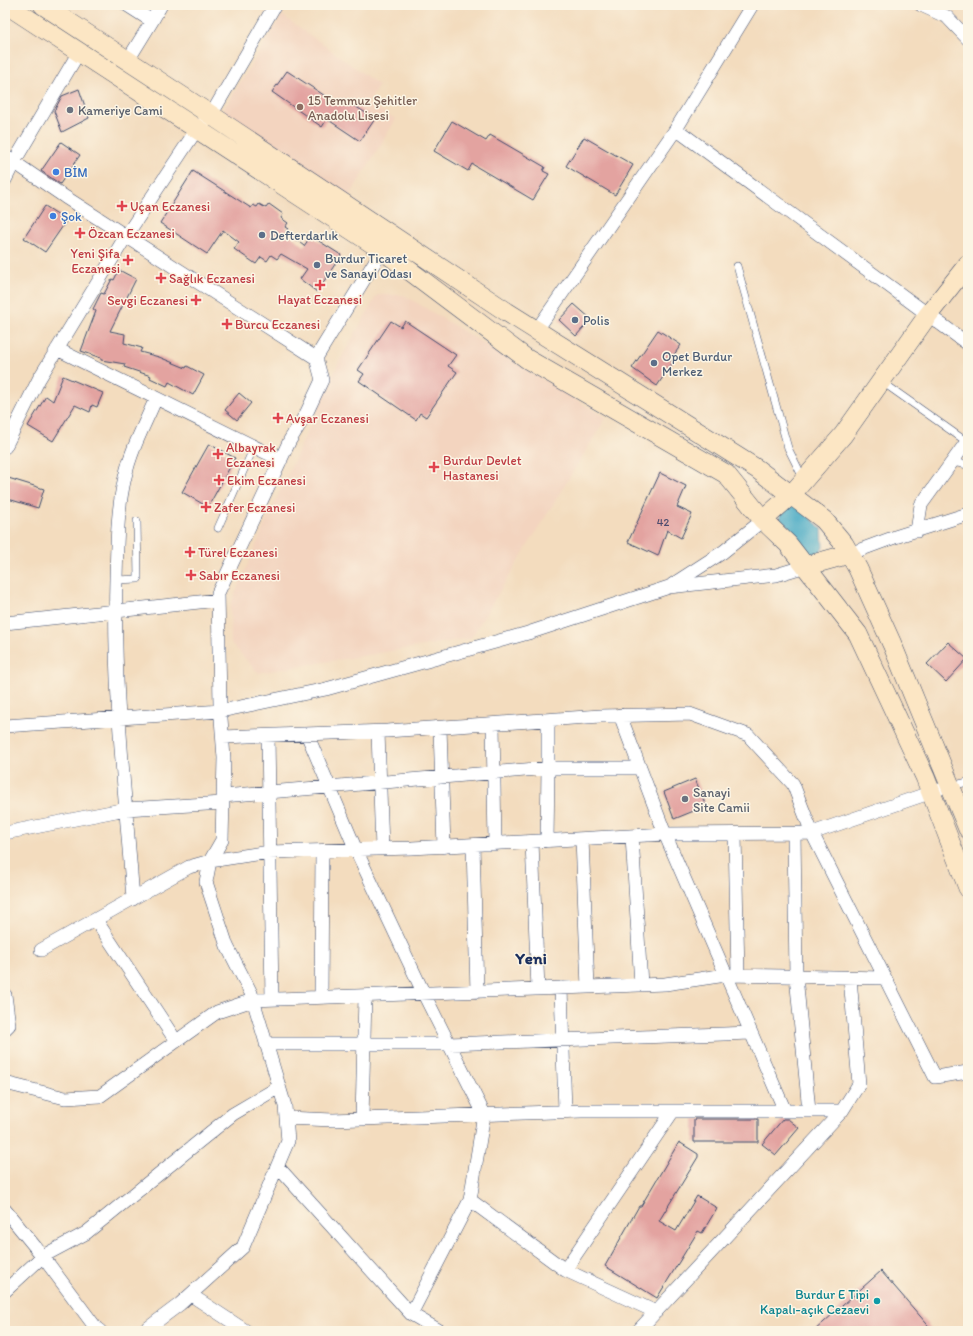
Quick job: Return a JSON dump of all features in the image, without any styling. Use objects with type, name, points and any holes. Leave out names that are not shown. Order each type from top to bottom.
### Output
[{"type":"main road","points":[[7,5],[382,250],[527,359],[726,474],[763,520],[788,544],[858,634],[931,793],[968,888]]},
{"type":"main road","points":[[43,5],[211,114],[536,330],[757,469],[824,520],[836,533],[849,554],[959,784],[968,830]]},
{"type":"main road","points":[[763,520],[791,495],[843,435],[928,314],[968,264]]},
{"type":"main road","points":[[806,566],[849,554]]},
{"type":"street","points":[[127,5],[152,21]]},
{"type":"street","points":[[128,60],[161,5]]},
{"type":"street","points":[[536,330],[676,129],[752,5]]},
{"type":"street","points":[[920,5],[947,17],[968,39]]},
{"type":"street","points":[[5,447],[39,379],[126,236],[198,129],[211,114],[270,7]]},
{"type":"street","points":[[5,180],[9,159],[79,52]]},
{"type":"street","points":[[676,129],[968,344]]},
{"type":"street","points":[[9,159],[316,358],[322,380],[306,414],[281,460],[218,593],[220,711],[224,758],[222,840],[210,861],[206,882],[227,946],[253,1000],[285,1106],[288,1141],[243,1246],[191,1295],[144,1331]]},
{"type":"street","points":[[316,358],[382,250]]},
{"type":"street","points":[[57,350],[281,460]]},
{"type":"street","points":[[133,899],[118,718],[115,611],[116,580],[119,519],[124,478],[130,457],[156,398]]},
{"type":"street","points":[[917,531],[921,505],[967,441]]},
{"type":"street","points":[[849,554],[895,537],[968,514]]},
{"type":"street","points":[[669,587],[723,552],[763,520]]},
{"type":"street","points":[[5,726],[220,711],[334,687],[528,633],[669,587],[776,575],[806,566]]},
{"type":"street","points":[[5,623],[218,600]]},
{"type":"street","points":[[223,737],[378,732],[620,715],[690,714],[748,735],[793,784],[812,834],[935,1077],[968,1072]]},
{"type":"street","points":[[620,715],[665,834],[732,975],[751,1033],[785,1111]]},
{"type":"street","points":[[547,841],[548,720]]},
{"type":"street","points":[[493,724],[495,844]]},
{"type":"street","points":[[440,728],[444,847]]},
{"type":"street","points":[[378,732],[382,849]]},
{"type":"street","points":[[307,734],[356,850],[424,994],[484,1114],[470,1200],[411,1314]]},
{"type":"street","points":[[268,736],[272,999]]},
{"type":"street","points":[[5,833],[126,809],[223,800],[268,792],[329,788],[548,768],[640,768]]},
{"type":"street","points":[[41,950],[189,867],[210,861],[269,852],[444,847],[665,834],[812,834],[959,784]]},
{"type":"street","points":[[794,834],[796,976],[809,1111]]},
{"type":"street","points":[[732,975],[735,835]]},
{"type":"street","points":[[632,836],[641,985]]},
{"type":"street","points":[[582,839],[588,987]]},
{"type":"street","points":[[532,842],[538,989]]},
{"type":"street","points":[[473,845],[477,992]]},
{"type":"street","points":[[321,998],[322,851]]},
{"type":"street","points":[[96,920],[176,1041]]},
{"type":"street","points":[[5,1082],[65,1098],[100,1096],[217,1012],[253,1000],[665,984],[732,975],[886,978]]},
{"type":"street","points":[[638,1331],[842,1111],[859,1084],[850,978]]},
{"type":"street","points":[[561,988],[565,1111]]},
{"type":"street","points":[[5,995],[10,1025],[5,1029]]},
{"type":"street","points":[[362,1119],[365,996]]},
{"type":"street","points":[[266,1044],[449,1044],[751,1033]]},
{"type":"street","points":[[5,1291],[43,1256],[86,1233],[233,1114],[280,1087]]},
{"type":"street","points":[[286,1118],[333,1120],[565,1111],[842,1111]]},
{"type":"street","points":[[565,1270],[673,1111]]},
{"type":"street","points":[[278,1167],[411,1314],[440,1331]]},
{"type":"street","points":[[470,1200],[565,1270],[656,1312]]},
{"type":"street","points":[[5,1210],[43,1256],[96,1328],[100,1331]]},
{"type":"street","points":[[191,1295],[246,1331]]},
{"type":"lane","points":[[737,266],[788,448],[804,480]]},
{"type":"lane","points":[[881,381],[967,441]]},
{"type":"lane","points":[[218,528],[254,446]]},
{"type":"lane","points":[[952,462],[968,465]]},
{"type":"lane","points":[[116,580],[138,579],[137,521]]},
{"type":"shaded area","name":"15 Temmuz Şehitler Anadolu Lisesi","points":[[282,15],[379,85],[368,103],[396,119],[349,197],[222,112]]},
{"type":"shaded area","name":"Burdur Devlet Hastanesi","points":[[377,295],[404,295],[606,418],[471,638],[258,673],[231,643],[230,606],[269,515],[339,362]]},
{"type":"water","points":[[795,503],[822,529],[823,547],[820,553],[812,555],[805,554],[785,532],[780,522],[780,512]]},
{"type":"building","points":[[287,71],[339,105],[344,99],[375,119],[360,141],[327,119],[322,127],[272,92]]},
{"type":"building","name":"Kameriye Cami","points":[[79,89],[89,118],[62,132],[54,111],[62,96]]},
{"type":"building","points":[[452,121],[486,141],[490,135],[545,167],[543,171],[549,174],[533,200],[472,164],[468,171],[434,151]]},
{"type":"building","points":[[584,137],[633,165],[615,195],[566,166]]},
{"type":"building","points":[[61,142],[80,155],[60,184],[41,171]]},
{"type":"building","points":[[193,171],[251,208],[253,205],[257,207],[259,204],[266,208],[269,204],[283,214],[281,218],[288,223],[285,227],[288,229],[286,232],[304,246],[311,236],[341,255],[317,292],[300,279],[307,269],[281,254],[277,259],[271,255],[267,261],[261,257],[256,264],[234,249],[239,242],[223,230],[207,254],[160,223]]},
{"type":"building","points":[[45,206],[67,220],[45,252],[24,238]]},
{"type":"building","points":[[119,270],[136,279],[110,331],[125,334],[124,343],[142,348],[140,352],[159,357],[186,368],[187,366],[204,375],[193,395],[169,382],[167,386],[150,378],[151,376],[124,367],[125,364],[101,360],[101,358],[81,351],[96,311],[93,309],[101,293],[104,294]]},
{"type":"building","name":"Polis","points":[[574,304],[591,319],[576,336],[559,320]]},
{"type":"building","points":[[391,321],[401,327],[405,321],[456,355],[448,366],[457,372],[426,417],[420,413],[416,420],[359,381],[364,374],[358,370]]},
{"type":"building","points":[[658,330],[681,345],[670,360],[673,362],[657,386],[632,368]]},
{"type":"building","points":[[63,376],[103,393],[97,407],[92,405],[90,412],[75,405],[53,441],[28,426],[46,396],[53,401]]},
{"type":"building","points":[[239,393],[251,403],[237,420],[225,410]]},
{"type":"building","points":[[209,444],[235,458],[208,507],[182,492]]},
{"type":"building","points":[[660,473],[686,486],[677,507],[692,514],[681,538],[667,530],[658,556],[628,542]]},
{"type":"building","points":[[5,477],[44,489],[38,508],[5,498]]},
{"type":"building","points":[[948,642],[967,659],[946,682],[927,664]]},
{"type":"building","name":"Sanayi Site Camii","points":[[695,779],[706,806],[674,819],[664,792]]},
{"type":"building","points":[[694,1119],[758,1119],[758,1142],[694,1142]]},
{"type":"building","points":[[783,1119],[788,1119],[799,1128],[776,1155],[762,1144]]},
{"type":"building","points":[[679,1142],[698,1154],[698,1157],[659,1221],[676,1231],[697,1196],[717,1208],[702,1233],[698,1231],[657,1298],[605,1266],[639,1206],[641,1206]]},
{"type":"building","name":"Burdur E Tipi Kapalı-açık Cezaevi","points":[[881,1271],[933,1331],[814,1331]]},
{"type":"place","name":"15 Temmuz Şehitler Anadolu Lisesi","points":[[300,107]]},
{"type":"place","name":"Kameriye Cami","points":[[70,110]]},
{"type":"place","name":"BİM","points":[[56,172]]},
{"type":"place","name":"Uçan Eczanesi","points":[[122,206]]},
{"type":"place","name":"Şok","points":[[53,216]]},
{"type":"place","name":"Özcan Eczanesi","points":[[80,233]]},
{"type":"place","name":"Defterdarlık","points":[[262,235]]},
{"type":"place","name":"Yeni Şifa Eczanesi","points":[[128,260]]},
{"type":"place","name":"Burdur Ticaret ve Sanayi Odası","points":[[317,265]]},
{"type":"place","name":"Sağlık Eczanesi","points":[[161,278]]},
{"type":"place","name":"Hayat Eczanesi","points":[[320,285]]},
{"type":"place","name":"Sevgi Eczanesi","points":[[196,300]]},
{"type":"place","name":"Polis","points":[[575,320]]},
{"type":"place","name":"Burcu Eczanesi","points":[[227,324]]},
{"type":"place","name":"Opet Burdur Merkez","points":[[654,363]]},
{"type":"place","name":"Avşar Eczanesi","points":[[278,418]]},
{"type":"place","name":"Albayrak Eczanesi","points":[[218,454]]},
{"type":"place","name":"Burdur Devlet Hastanesi","points":[[434,467]]},
{"type":"place","name":"Ekim Eczanesi","points":[[219,480]]},
{"type":"place","name":"Zafer Eczanesi","points":[[206,507]]},
{"type":"place","name":"Türel Eczanesi","points":[[190,552]]},
{"type":"place","name":"Sabır Eczanesi","points":[[191,575]]},
{"type":"place","name":"Sanayi Site Camii","points":[[685,799]]},
{"type":"place","name":"Burdur E Tipi Kapalı-açık Cezaevi","points":[[877,1301]]},
{"type":"district","name":"Yeni","points":[[531,958]]}]
